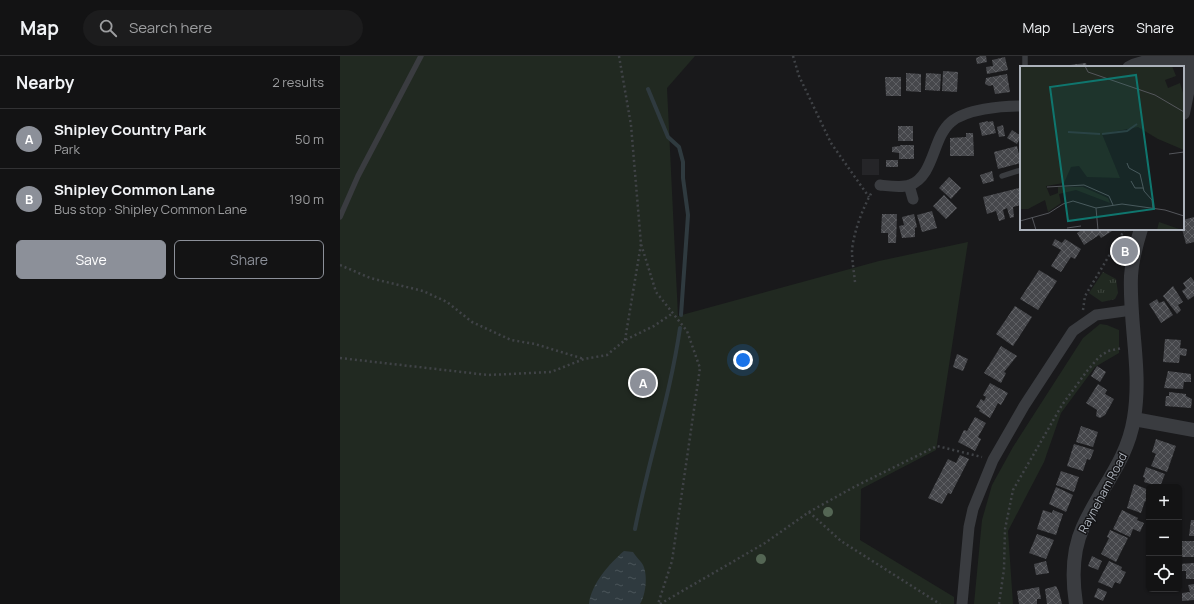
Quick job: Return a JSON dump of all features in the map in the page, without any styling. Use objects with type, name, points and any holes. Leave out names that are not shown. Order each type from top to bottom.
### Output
[{"type":"street","points":[[1130,66],[1142,60],[1154,58],[1194,61],[1184,108]]},
{"type":"street","points":[[880,185],[909,185],[925,171],[941,135],[949,123],[955,118],[982,110],[1020,106]]},
{"type":"street","points":[[909,185],[913,199]]},
{"type":"street","name":"Rayneham Road","points":[[1076,604],[1073,575],[1077,546],[1089,515],[1120,464],[1134,419],[1138,388],[1131,276],[1133,254],[1141,230]]},
{"type":"street","points":[[962,604],[969,527],[973,509],[993,460],[1024,406],[1073,331],[1096,316],[1132,310]]},
{"type":"street","points":[[1134,419],[1194,430]]},
{"type":"lane","points":[[340,217],[358,176],[421,56]]},
{"type":"lane","points":[[1002,176],[1020,170]]},
{"type":"path","points":[[619,56],[631,125],[642,244],[656,292],[687,331],[700,368],[672,561],[659,604]]},
{"type":"path","points":[[793,56],[799,76],[831,143],[869,197]]},
{"type":"path","points":[[855,282],[852,251],[860,220],[869,197],[880,185]]},
{"type":"path","points":[[1082,325],[1085,296],[1124,230]]},
{"type":"path","points":[[625,340],[642,244]]},
{"type":"path","points":[[340,265],[370,278],[424,291],[447,302],[472,322],[511,340],[535,344],[584,359]]},
{"type":"path","points":[[340,358],[488,375],[551,372],[584,359],[606,355],[625,340],[654,326],[673,314]]},
{"type":"path","points":[[999,604],[1004,569],[1005,529],[1014,490],[1021,474],[1062,405],[1087,370],[1099,357],[1108,351],[1136,345]]},
{"type":"path","points":[[659,604],[759,547],[808,512],[854,487],[937,446],[993,460]]},
{"type":"path","points":[[808,512],[841,541],[940,604]]},
{"type":"shaded area","points":[[862,159],[879,159],[879,175],[862,175]]},
{"type":"green space","points":[[340,56],[695,56],[667,88],[678,316],[879,261],[968,242],[936,450],[861,489],[860,540],[954,597],[954,604],[340,604]]},
{"type":"green space","points":[[1103,272],[1116,279],[1118,293],[1115,299],[1102,302],[1089,293]]},
{"type":"green space","points":[[1100,324],[1119,330],[1119,353],[1095,367],[1061,413],[1044,462],[1008,531],[1013,604],[974,604],[982,520],[992,485],[1013,447],[1083,338]]},
{"type":"water","points":[[624,551],[633,552],[645,569],[646,585],[644,596],[640,604],[589,604],[593,589],[602,574]]},
{"type":"building","points":[[986,56],[987,62],[977,64],[976,58]]},
{"type":"building","points":[[1005,57],[1008,70],[987,74],[986,67],[993,66],[992,60]]},
{"type":"building","points":[[1086,63],[1087,66],[1062,66]]},
{"type":"building","points":[[943,71],[958,72],[957,92],[942,91]]},
{"type":"building","points":[[906,73],[921,74],[921,92],[906,91]]},
{"type":"building","points":[[926,73],[941,74],[940,91],[925,90]]},
{"type":"building","points":[[1007,74],[1010,92],[995,94],[993,85],[989,86],[985,84],[986,78]]},
{"type":"building","points":[[885,77],[901,77],[901,96],[886,96]]},
{"type":"building","points":[[993,121],[996,133],[982,136],[979,123]]},
{"type":"building","points":[[1003,125],[1005,136],[999,137],[997,127]]},
{"type":"building","points":[[898,126],[913,126],[913,141],[898,141]]},
{"type":"building","points":[[1012,130],[1020,135],[1017,144],[1007,138]]},
{"type":"building","points":[[966,133],[973,133],[974,156],[950,156],[950,138],[966,137]]},
{"type":"building","points":[[900,145],[914,145],[914,159],[899,159],[899,153],[892,152],[892,147]]},
{"type":"building","points":[[1017,146],[1020,163],[998,169],[994,152]]},
{"type":"building","points":[[886,160],[898,160],[898,167],[886,167]]},
{"type":"building","points":[[992,171],[994,181],[983,184],[980,175]]},
{"type":"building","points":[[949,177],[961,188],[951,199],[939,188]]},
{"type":"building","points":[[1019,188],[1020,205],[1013,207],[1014,217],[1010,218],[1007,208],[1003,210],[1005,219],[999,221],[996,211],[987,214],[983,197]]},
{"type":"building","points":[[944,195],[957,208],[946,219],[933,206]]},
{"type":"building","points":[[932,211],[937,228],[922,232],[917,215]]},
{"type":"building","points":[[882,214],[897,214],[896,243],[888,243],[888,233],[881,233]]},
{"type":"building","points":[[914,214],[917,227],[915,228],[915,237],[902,238],[899,226],[904,225],[902,217]]},
{"type":"building","points":[[1194,217],[1194,242],[1186,244],[1182,230],[1184,230],[1184,220]]},
{"type":"building","points":[[1082,230],[1112,231],[1101,238],[1099,235],[1084,245],[1077,233]]},
{"type":"building","points":[[1055,239],[1062,243],[1065,239],[1081,249],[1075,259],[1071,257],[1061,272],[1051,266],[1061,250],[1052,245]]},
{"type":"building","points":[[1039,270],[1057,281],[1038,310],[1020,299]]},
{"type":"building","points":[[1191,277],[1194,281],[1194,296],[1188,300],[1182,291],[1186,288],[1183,283]]},
{"type":"building","points":[[1173,286],[1183,302],[1178,305],[1181,310],[1177,314],[1163,296]]},
{"type":"building","points":[[1157,299],[1159,303],[1164,301],[1173,315],[1161,323],[1149,304]]},
{"type":"building","points":[[1015,306],[1032,317],[1013,346],[996,334]]},
{"type":"building","points":[[1165,339],[1181,340],[1180,348],[1187,349],[1186,356],[1180,355],[1179,363],[1163,362]]},
{"type":"building","points":[[1001,346],[1017,356],[1004,372],[1006,373],[1001,383],[984,373]]},
{"type":"building","points":[[957,354],[968,359],[963,371],[953,367]]},
{"type":"building","points":[[1097,366],[1106,372],[1100,382],[1091,376]]},
{"type":"building","points":[[1168,371],[1191,374],[1191,382],[1184,382],[1183,389],[1164,388]]},
{"type":"building","points":[[990,383],[1008,393],[1001,405],[998,403],[990,418],[979,411],[980,409],[976,407],[981,399],[984,401],[986,397],[983,395]]},
{"type":"building","points":[[1098,384],[1107,390],[1105,394],[1114,399],[1105,415],[1100,418],[1096,416],[1097,410],[1086,403]]},
{"type":"building","points":[[1169,392],[1186,394],[1186,396],[1192,399],[1191,408],[1165,406],[1166,396],[1169,396]]},
{"type":"building","points":[[975,417],[986,423],[978,437],[981,439],[975,451],[958,442],[964,430],[967,431]]},
{"type":"building","points":[[1081,426],[1098,432],[1093,447],[1076,442]]},
{"type":"building","points":[[1156,439],[1176,446],[1167,472],[1151,466],[1156,454],[1152,452]]},
{"type":"building","points":[[1074,444],[1094,450],[1090,460],[1087,459],[1083,471],[1067,466]]},
{"type":"building","points":[[960,455],[969,459],[951,494],[948,493],[942,504],[928,498],[948,459],[956,463]]},
{"type":"building","points":[[1146,467],[1165,474],[1161,484],[1150,484],[1144,482],[1145,478],[1143,477]]},
{"type":"building","points":[[1061,471],[1079,477],[1074,492],[1056,485]]},
{"type":"building","points":[[1134,484],[1146,489],[1146,502],[1141,513],[1127,508]]},
{"type":"building","points":[[1056,487],[1073,495],[1066,512],[1049,504]]},
{"type":"building","points":[[1043,510],[1052,513],[1053,510],[1063,514],[1056,535],[1037,529]]},
{"type":"building","points":[[1122,510],[1138,518],[1137,520],[1144,523],[1140,532],[1133,529],[1130,537],[1113,529]]},
{"type":"building","points":[[1191,520],[1194,520],[1194,536],[1189,536]]},
{"type":"building","points":[[1110,530],[1128,538],[1116,562],[1101,554],[1109,538],[1107,537]]},
{"type":"building","points":[[1037,534],[1054,540],[1046,559],[1029,553]]},
{"type":"building","points":[[1182,541],[1194,541],[1194,557],[1182,557]]},
{"type":"building","points":[[1092,556],[1102,561],[1098,570],[1088,566]]},
{"type":"building","points":[[1046,561],[1049,573],[1036,575],[1034,564]]},
{"type":"building","points":[[1109,561],[1122,567],[1121,570],[1126,572],[1120,584],[1115,582],[1112,588],[1098,582]]},
{"type":"building","points":[[1194,563],[1194,579],[1186,579],[1186,571],[1182,571],[1182,564]]},
{"type":"building","points":[[1194,584],[1194,600],[1182,601],[1182,593],[1190,592],[1188,585]]},
{"type":"building","points":[[1056,586],[1062,604],[1047,604],[1045,589]]},
{"type":"building","points":[[1039,587],[1041,599],[1037,599],[1037,604],[1019,604],[1017,591]]},
{"type":"building","points":[[1098,588],[1107,592],[1103,601],[1094,597]]},
{"type":"waterway","points":[[648,89],[668,137],[679,147],[683,162],[683,178],[688,215],[681,315]]},
{"type":"waterway","points":[[635,529],[671,379],[680,328]]},
{"type":"place","name":"Shipley Common Lane","points":[[1125,251]]},
{"type":"place","name":"Shipley Country Park","points":[[643,383]]}]
